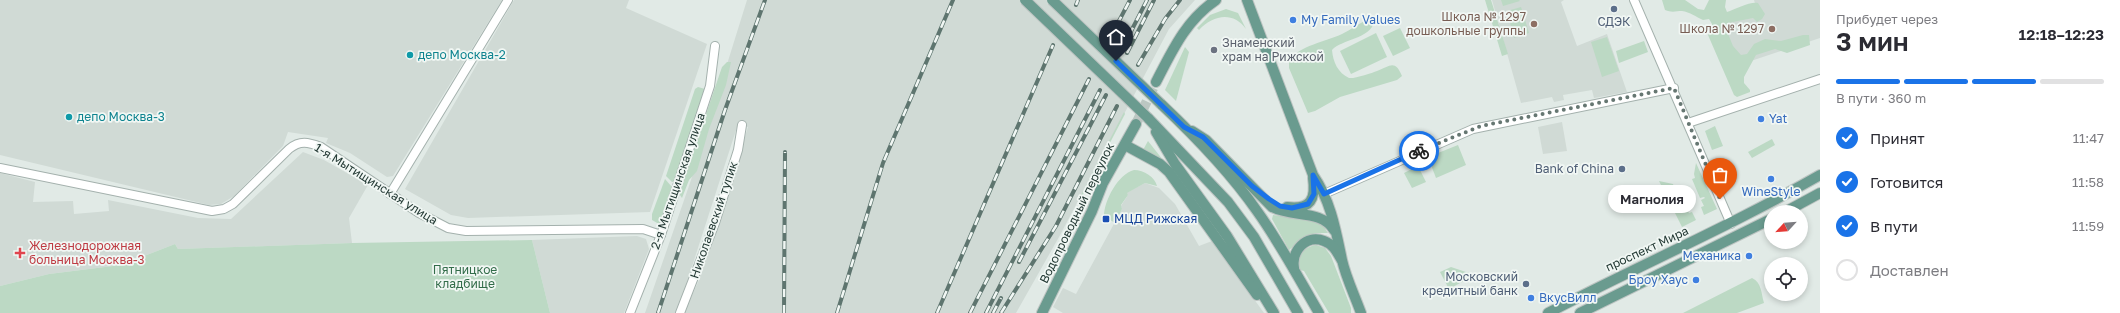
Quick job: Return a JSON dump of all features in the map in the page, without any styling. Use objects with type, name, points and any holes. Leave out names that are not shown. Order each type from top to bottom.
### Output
[{"type":"main road","points":[[1025,0],[1148,118],[1228,202],[1254,237],[1298,313]]},
{"type":"main road","points":[[1052,0],[1161,104],[1242,190],[1269,228],[1319,313]]},
{"type":"main road","points":[[1156,82],[1185,29],[1198,13],[1216,0]]},
{"type":"main road","points":[[1247,0],[1313,175],[1324,194],[1338,235],[1345,270]]},
{"type":"main road","points":[[1148,118],[1175,164],[1226,236],[1274,313]]},
{"type":"main road","name":"Водопроводный переулок","points":[[1042,313],[1092,212],[1104,183],[1136,124]]},
{"type":"main road","points":[[1184,127],[1206,140],[1272,208],[1285,213],[1324,219],[1338,235]]},
{"type":"main road","points":[[1125,144],[1160,164],[1169,172],[1251,288],[1274,313]]},
{"type":"main road","points":[[1252,186],[1274,203],[1286,207],[1299,208],[1308,204],[1313,199],[1313,175]]},
{"type":"main road","name":"проспект Мира","points":[[1548,313],[1565,309],[1629,271],[1731,224],[1820,175]]},
{"type":"main road","points":[[1798,205],[1820,193]]},
{"type":"main road","points":[[1580,313],[1764,223]]},
{"type":"main road","points":[[1295,272],[1293,262],[1298,249],[1307,242],[1319,239],[1325,241],[1333,247],[1345,270],[1361,313]]},
{"type":"street","points":[[390,194],[508,0]]},
{"type":"street","points":[[1634,0],[1674,88],[1731,224]]},
{"type":"street","name":"2-я Мытищинская улица","points":[[630,313],[661,235],[710,86],[715,46]]},
{"type":"street","points":[[1688,123],[1820,79]]},
{"type":"street","points":[[1324,194],[1473,129],[1674,88]]},
{"type":"street","name":"Николаевский тупик","points":[[680,313],[715,223],[738,150],[742,125]]},
{"type":"street","name":"1-я Мытищинская улица","points":[[0,168],[212,211],[224,209],[233,204],[289,149],[296,144],[303,142],[321,147],[433,221],[457,230],[643,229],[661,235]]},
{"type":"shaded area","points":[[0,0],[502,0],[393,176],[387,177],[350,153],[326,143],[328,138],[288,132],[283,146],[234,196],[221,204],[209,205],[0,155]]},
{"type":"shaded area","points":[[514,0],[629,0],[626,8],[707,44],[650,212],[468,218],[451,215],[405,189]]},
{"type":"shaded area","points":[[747,0],[1195,0],[1169,29],[1059,237],[1016,313],[684,313],[699,280],[698,278],[711,243],[748,127],[738,124],[677,313],[645,313],[691,180]]},
{"type":"shaded area","points":[[1492,0],[1564,0],[1561,2],[1577,46],[1607,34],[1627,92],[1594,98],[1592,90],[1563,95],[1564,100],[1554,102],[1552,97],[1521,103]]},
{"type":"shaded area","name":"Школа № 1297","points":[[1754,0],[1820,0],[1820,38],[1736,66],[1720,19],[1756,7]]},
{"type":"shaded area","points":[[1562,122],[1567,151],[1543,154],[1538,127]]},
{"type":"shaded area","points":[[303,152],[324,160],[368,185],[349,218],[352,243],[178,249],[175,244],[121,265],[49,274],[0,286],[0,173],[35,182],[33,202],[73,201],[74,214],[109,211],[108,200],[198,218],[231,219]]},
{"type":"shaded area","points":[[1145,183],[1159,188],[1175,204],[1199,246],[1212,241],[1264,313],[1063,313],[1053,307],[1063,288],[1076,294],[1122,209],[1121,206],[1128,195],[1126,193]]},
{"type":"shaded area","points":[[637,236],[646,239],[649,249],[624,313],[550,313],[532,240]]},
{"type":"green space","points":[[1485,0],[1491,0],[1508,54],[1502,56]]},
{"type":"green space","points":[[1501,0],[1519,0],[1520,1],[1503,6]]},
{"type":"green space","points":[[1662,0],[1685,0],[1698,9],[1704,10],[1709,0],[1726,0],[1725,7],[1727,12],[1747,4],[1758,3],[1765,14],[1762,19],[1757,22],[1753,18],[1728,23],[1726,29],[1733,46],[1741,55],[1747,54],[1754,44],[1765,39],[1781,41],[1803,35],[1809,35],[1810,45],[1787,53],[1775,49],[1756,55],[1744,77],[1744,83],[1750,92],[1737,97],[1734,95],[1708,35],[1712,24],[1709,19],[1703,20],[1690,13],[1682,11],[1667,11],[1665,10]]},
{"type":"green space","points":[[1521,7],[1529,33],[1514,38],[1507,11]]},
{"type":"green space","points":[[1226,9],[1238,13],[1246,29],[1241,23],[1229,17],[1217,18],[1210,21],[1199,30],[1197,28],[1210,15]]},
{"type":"green space","points":[[1367,20],[1374,22],[1367,32],[1342,43],[1332,50],[1337,67],[1345,76],[1355,78],[1392,65],[1397,67],[1402,76],[1397,80],[1340,97],[1315,111],[1308,113],[1289,68],[1289,60],[1307,47],[1349,31]]},
{"type":"green space","points":[[1400,28],[1410,48],[1393,56],[1383,36]]},
{"type":"green space","points":[[1376,33],[1387,57],[1351,74],[1340,51]]},
{"type":"green space","points":[[1607,37],[1619,71],[1602,77],[1591,42]]},
{"type":"green space","points":[[1644,41],[1648,52],[1619,63],[1616,51]]},
{"type":"green space","points":[[1185,47],[1189,52],[1176,101],[1165,90]]},
{"type":"green space","points":[[727,62],[731,62],[726,85],[709,129],[697,171],[689,180],[682,198],[680,191],[722,67]]},
{"type":"green space","points":[[698,87],[705,89],[676,181],[672,182],[666,176],[695,89]]},
{"type":"green space","points":[[1124,112],[1125,114],[1079,202],[1078,201]]},
{"type":"green space","points":[[1715,126],[1723,146],[1712,150],[1705,131]]},
{"type":"green space","points":[[1772,139],[1775,145],[1752,158],[1748,152]]},
{"type":"green space","points":[[1148,141],[1163,160],[1161,162],[1143,150]]},
{"type":"green space","points":[[1458,145],[1466,165],[1436,178],[1428,157]]},
{"type":"green space","points":[[1696,163],[1717,209],[1704,215],[1701,207],[1704,206],[1701,200],[1705,198],[1700,198],[1692,179],[1695,178],[1694,174]]},
{"type":"green space","points":[[1418,166],[1426,182],[1412,188],[1404,173]]},
{"type":"green space","points":[[1134,170],[1142,171],[1151,177],[1157,186],[1145,183],[1127,193],[1128,195],[1121,205],[1122,209],[1115,223],[1104,216],[1106,203],[1117,182]]},
{"type":"green space","points":[[665,179],[672,187],[661,222],[659,224],[652,220],[652,214]]},
{"type":"green space","points":[[1659,181],[1673,184],[1681,204],[1684,204],[1689,213],[1692,212],[1696,220],[1682,227]]},
{"type":"green space","points":[[1684,188],[1688,188],[1690,189],[1690,197],[1684,198],[1681,195],[1681,191]]},
{"type":"green space","points":[[1273,215],[1320,221],[1328,233],[1316,233],[1306,236],[1289,250],[1272,219]]},
{"type":"green space","name":"Пятницкое кладбище","points":[[532,240],[550,313],[0,313],[0,286],[49,274],[121,265],[175,244],[178,249],[352,243]]},
{"type":"green space","points":[[1316,245],[1325,248],[1331,256],[1351,308],[1351,313],[1329,313],[1304,271],[1300,270],[1299,257],[1307,248]]},
{"type":"green space","points":[[1451,267],[1475,275],[1449,289],[1440,272]]},
{"type":"green space","points":[[1752,278],[1759,285],[1764,303],[1737,313],[1683,313]]},
{"type":"tunnel","points":[[1136,124],[1156,82]]},
{"type":"railway","points":[[658,313],[725,110],[765,0]]},
{"type":"railway","points":[[837,313],[883,163],[953,0]]},
{"type":"railway","points":[[1076,5],[1078,0]]},
{"type":"railway","points":[[1110,38],[1130,0]]},
{"type":"railway","points":[[1122,49],[1147,0]]},
{"type":"railway","points":[[1127,53],[1154,0]]},
{"type":"railway","points":[[1138,65],[1165,19],[1180,0]]},
{"type":"railway","points":[[937,313],[1053,45]]},
{"type":"railway","points":[[970,313],[1089,79]]},
{"type":"railway","points":[[986,313],[1100,90]]},
{"type":"railway","points":[[1019,262],[1106,95]]},
{"type":"railway","points":[[1001,313],[1056,226],[1117,106]]},
{"type":"railway","points":[[784,313],[785,152]]},
{"type":"railway","points":[[993,313],[1001,298]]},
{"type":"way so far","points":[[1419,151],[1481,126],[1674,88],[1720,199]]},
{"type":"place","name":"СДЭК","points":[[1614,9]]},
{"type":"place","name":"My Family Values","points":[[1293,20]]},
{"type":"place","name":"Школа № 1297 дошкольные группы","points":[[1534,24]]},
{"type":"place","name":"Школа № 1297","points":[[1772,29]]},
{"type":"place","name":"Знаменский храм на Рижской","points":[[1214,50]]},
{"type":"place","name":"депо Москва-2","points":[[410,55]]},
{"type":"place","name":"депо Москва-3","points":[[69,117]]},
{"type":"place","name":"Yat","points":[[1761,119]]},
{"type":"place","name":"Bank of China","points":[[1622,169]]},
{"type":"place","name":"WineStyle","points":[[1771,179]]},
{"type":"place","name":"Магнолия","points":[[1720,199]]},
{"type":"place","name":"МЦД Рижская","points":[[1106,219]]},
{"type":"place","name":"Железнодорожная больница Москва-3","points":[[20,253]]},
{"type":"place","name":"Механика","points":[[1749,256]]},
{"type":"place","name":"Броу Хаус","points":[[1696,280]]},
{"type":"place","name":"Московский кредитный банк","points":[[1526,284]]},
{"type":"place","name":"ВкусВилл","points":[[1531,298]]},
{"type":"route","points":[[1116,61],[1184,127],[1203,137],[1232,164],[1252,186],[1280,206],[1299,208],[1308,204],[1313,199],[1314,194],[1313,175],[1324,194],[1419,151]]}]
